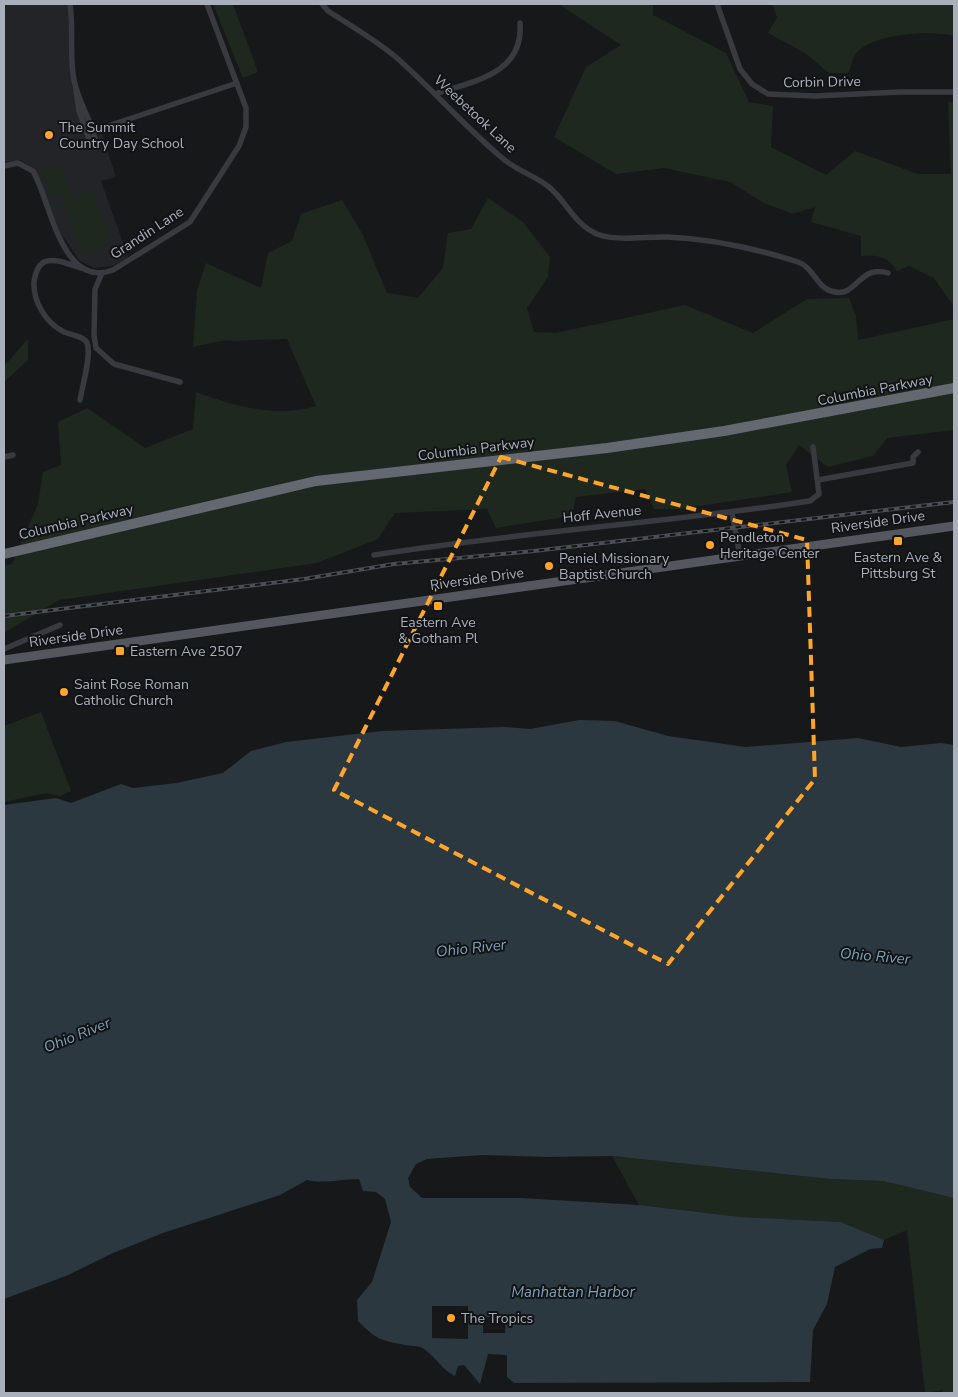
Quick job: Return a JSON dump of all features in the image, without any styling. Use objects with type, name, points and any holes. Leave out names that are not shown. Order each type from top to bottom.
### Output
[{"type":"highway","name":"Columbia Parkway","points":[[4,554],[316,481],[607,448],[724,432],[954,388]]},
{"type":"main road","name":"Riverside Drive","points":[[4,660],[954,526]]},
{"type":"street","points":[[70,4],[73,36],[72,60],[76,90],[79,111],[91,144],[95,139],[93,131],[76,90]]},
{"type":"street","name":"Grandin Lane","points":[[80,400],[89,352],[87,342],[82,338],[62,331],[46,318],[38,304],[34,284],[38,269],[45,262],[56,260],[102,273],[113,270],[188,224],[196,214],[214,182],[239,146],[247,121],[246,108],[207,4]]},
{"type":"street","name":"Weebetook Lane","points":[[322,4],[328,11],[396,58],[436,94],[502,159],[548,187],[579,223],[596,233],[613,237],[683,238],[725,244],[774,256],[805,265],[821,286],[835,292],[847,291],[868,273],[881,270],[888,273]]},
{"type":"street","name":"Corbin Drive","points":[[717,4],[740,69],[752,84],[768,94],[815,96],[899,92],[954,92]]},
{"type":"street","points":[[436,94],[491,74],[508,64],[518,48],[520,23]]},
{"type":"street","points":[[93,131],[237,83]]},
{"type":"street","points":[[4,166],[18,163],[33,171],[61,242],[70,255],[83,268]]},
{"type":"street","points":[[102,273],[96,289],[94,335],[96,348],[101,355],[122,368],[180,382]]},
{"type":"street","points":[[813,447],[818,482],[913,463],[913,457],[918,452]]},
{"type":"street","points":[[4,457],[13,455]]},
{"type":"street","name":"Hoff Avenue","points":[[374,554],[437,544],[732,513],[814,500],[819,494],[818,482]]},
{"type":"street","points":[[732,513],[740,556]]},
{"type":"street","points":[[4,649],[60,625]]},
{"type":"highlighted area","points":[[501,457],[807,540],[815,779],[668,964],[334,790]]},
{"type":"shaded area","name":"The Summit Country Day School","points":[[4,4],[67,4],[73,35],[72,71],[96,136],[102,134],[116,177],[101,181],[128,257],[113,266],[94,268],[80,261],[60,232],[35,169],[21,160],[4,162]]},
{"type":"shaded area","points":[[213,4],[233,4],[258,72],[243,78]]},
{"type":"shaded area","points":[[561,4],[653,4],[653,15],[726,53],[749,102],[773,106],[771,147],[826,175],[855,151],[918,174],[951,174],[948,102],[954,102],[954,307],[934,278],[909,266],[897,271],[890,262],[882,257],[861,256],[861,236],[811,222],[815,207],[793,214],[764,203],[730,182],[664,168],[616,174],[554,137],[586,67],[621,45]]},
{"type":"shaded area","points":[[772,4],[954,4],[954,36],[931,33],[887,38],[874,42],[855,55],[848,73],[829,73],[805,53],[768,33],[777,17]]},
{"type":"shaded area","points":[[61,165],[76,208],[74,196],[93,190],[110,240],[107,246],[86,252],[79,249],[62,197],[57,195],[50,198],[40,172]]},
{"type":"shaded area","points":[[488,198],[523,222],[550,257],[548,277],[527,308],[534,332],[556,333],[685,305],[753,333],[807,299],[849,298],[856,316],[858,340],[954,319],[954,430],[887,438],[873,456],[828,467],[799,445],[786,465],[792,492],[679,509],[654,509],[645,489],[576,497],[572,516],[496,528],[487,509],[395,513],[378,539],[317,563],[59,600],[4,633],[4,566],[12,564],[38,504],[43,472],[61,465],[58,422],[87,408],[145,448],[193,429],[196,392],[240,406],[270,411],[286,411],[316,406],[287,339],[221,341],[193,347],[197,290],[206,263],[261,288],[268,253],[292,241],[301,214],[342,200],[363,235],[387,293],[418,298],[443,268],[448,233],[471,229]]},
{"type":"shaded area","points":[[28,339],[28,360],[4,382],[4,366]]},
{"type":"shaded area","points":[[41,712],[71,791],[60,796],[47,793],[4,802],[4,726]]},
{"type":"shaded area","points":[[612,1156],[830,1179],[883,1181],[954,1198],[954,1393],[942,1393],[943,1390],[925,1393],[907,1230],[884,1240],[841,1222],[741,1217],[639,1205]]},
{"type":"water","points":[[579,720],[615,721],[668,736],[746,747],[858,738],[901,747],[941,743],[954,745],[954,1198],[883,1181],[830,1179],[612,1156],[482,1155],[427,1159],[416,1164],[408,1178],[410,1187],[422,1198],[521,1198],[639,1205],[741,1217],[841,1222],[884,1240],[882,1248],[870,1249],[835,1267],[827,1304],[813,1330],[810,1382],[514,1383],[507,1377],[507,1355],[488,1354],[480,1384],[464,1365],[458,1366],[455,1376],[422,1348],[383,1340],[369,1332],[358,1321],[357,1300],[372,1282],[391,1222],[385,1199],[376,1192],[363,1191],[359,1179],[307,1180],[280,1195],[163,1233],[113,1253],[66,1276],[4,1299],[4,805],[56,798],[71,803],[121,784],[133,788],[176,783],[223,773],[251,751],[286,742],[382,731],[504,727],[530,729]]},
{"type":"pier","name":"The Tropics","points":[[432,1306],[468,1306],[468,1339],[432,1338]]},
{"type":"pier","points":[[483,1317],[506,1317],[505,1333],[483,1333]]},
{"type":"railway","points":[[4,616],[304,579],[394,564],[534,551],[954,502]]},
{"type":"place","name":"The Summit Country Day School","points":[[49,135]]},
{"type":"place","name":"Eastern Ave & Pittsburg St","points":[[898,541]]},
{"type":"place","name":"Pendleton Heritage Center","points":[[710,545]]},
{"type":"place","name":"Peniel Missionary Baptist Church","points":[[549,566]]},
{"type":"place","name":"Eastern Ave & Gotham Pl","points":[[438,606]]},
{"type":"place","name":"Eastern Ave 2507","points":[[120,651]]},
{"type":"place","name":"Saint Rose Roman Catholic Church","points":[[64,692]]},
{"type":"place","name":"The Tropics","points":[[451,1318]]},
{"type":"water label","name":"Ohio River","points":[[471,948]]},
{"type":"water label","name":"Ohio River","points":[[875,956]]},
{"type":"water label","name":"Ohio River","points":[[77,1035]]},
{"type":"water label","name":"Manhattan Harbor","points":[[573,1292]]}]
